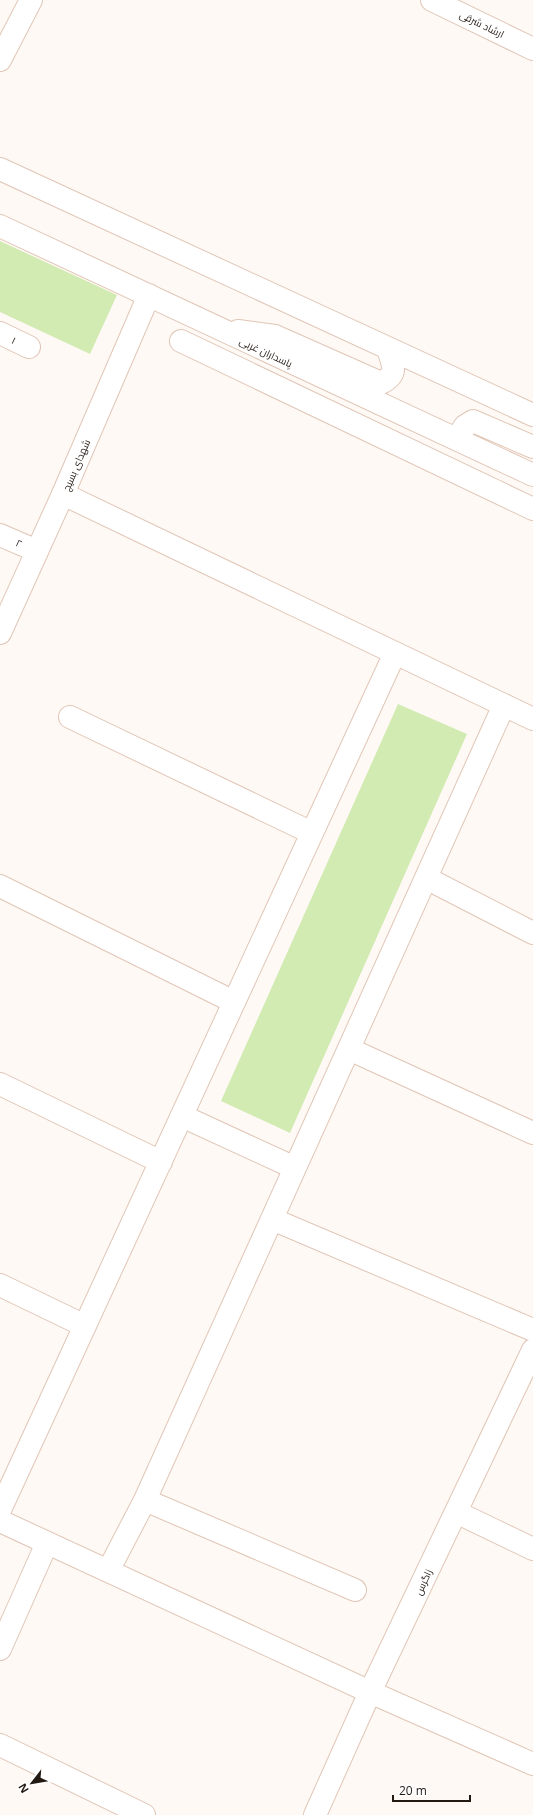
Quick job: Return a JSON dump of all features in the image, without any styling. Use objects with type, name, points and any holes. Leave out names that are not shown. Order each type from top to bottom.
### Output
[{"type":"street","points":[[0,60],[30,0]]},
{"type":"street","name":"ارشاد شرقی","points":[[432,0],[533,49]]},
{"type":"street","points":[[0,169],[533,415]]},
{"type":"street","name":"پاسداران غربی","points":[[0,226],[149,295],[215,328],[533,475]]},
{"type":"street","name":"شهدای بسیج","points":[[0,634],[63,494],[149,295]]},
{"type":"street","points":[[215,328],[275,336],[381,383],[389,379],[393,374],[394,366],[388,349]]},
{"type":"street","name":"۱","points":[[0,333],[29,347]]},
{"type":"street","points":[[181,342],[533,509]]},
{"type":"street","points":[[456,439],[465,426],[473,421],[533,447]]},
{"type":"street","points":[[63,494],[533,719]]},
{"type":"street","name":"۲","points":[[0,535],[37,551]]},
{"type":"street","points":[[0,1510],[395,653]]},
{"type":"street","points":[[108,1571],[145,1500],[504,705]]},
{"type":"street","points":[[70,717],[312,833]]},
{"type":"street","points":[[426,878],[533,933]]},
{"type":"street","points":[[0,886],[234,1002]]},
{"type":"street","points":[[349,1049],[533,1133]]},
{"type":"street","points":[[0,1084],[160,1162]]},
{"type":"street","points":[[182,1116],[295,1168]]},
{"type":"street","points":[[272,1219],[533,1330]]},
{"type":"street","points":[[0,1285],[85,1326]]},
{"type":"street","name":"زاگرس","points":[[315,1815],[370,1692],[533,1350]]},
{"type":"street","points":[[145,1500],[355,1590]]},
{"type":"street","points":[[456,1512],[533,1549]]},
{"type":"street","points":[[0,1521],[370,1692],[533,1764]]},
{"type":"street","points":[[0,1649],[47,1543]]},
{"type":"street","points":[[0,1745],[144,1815]]},
{"type":"green space","points":[[0,241],[117,295],[90,354],[0,312]]},
{"type":"green space","points":[[398,704],[467,734],[290,1133],[221,1101]]}]
